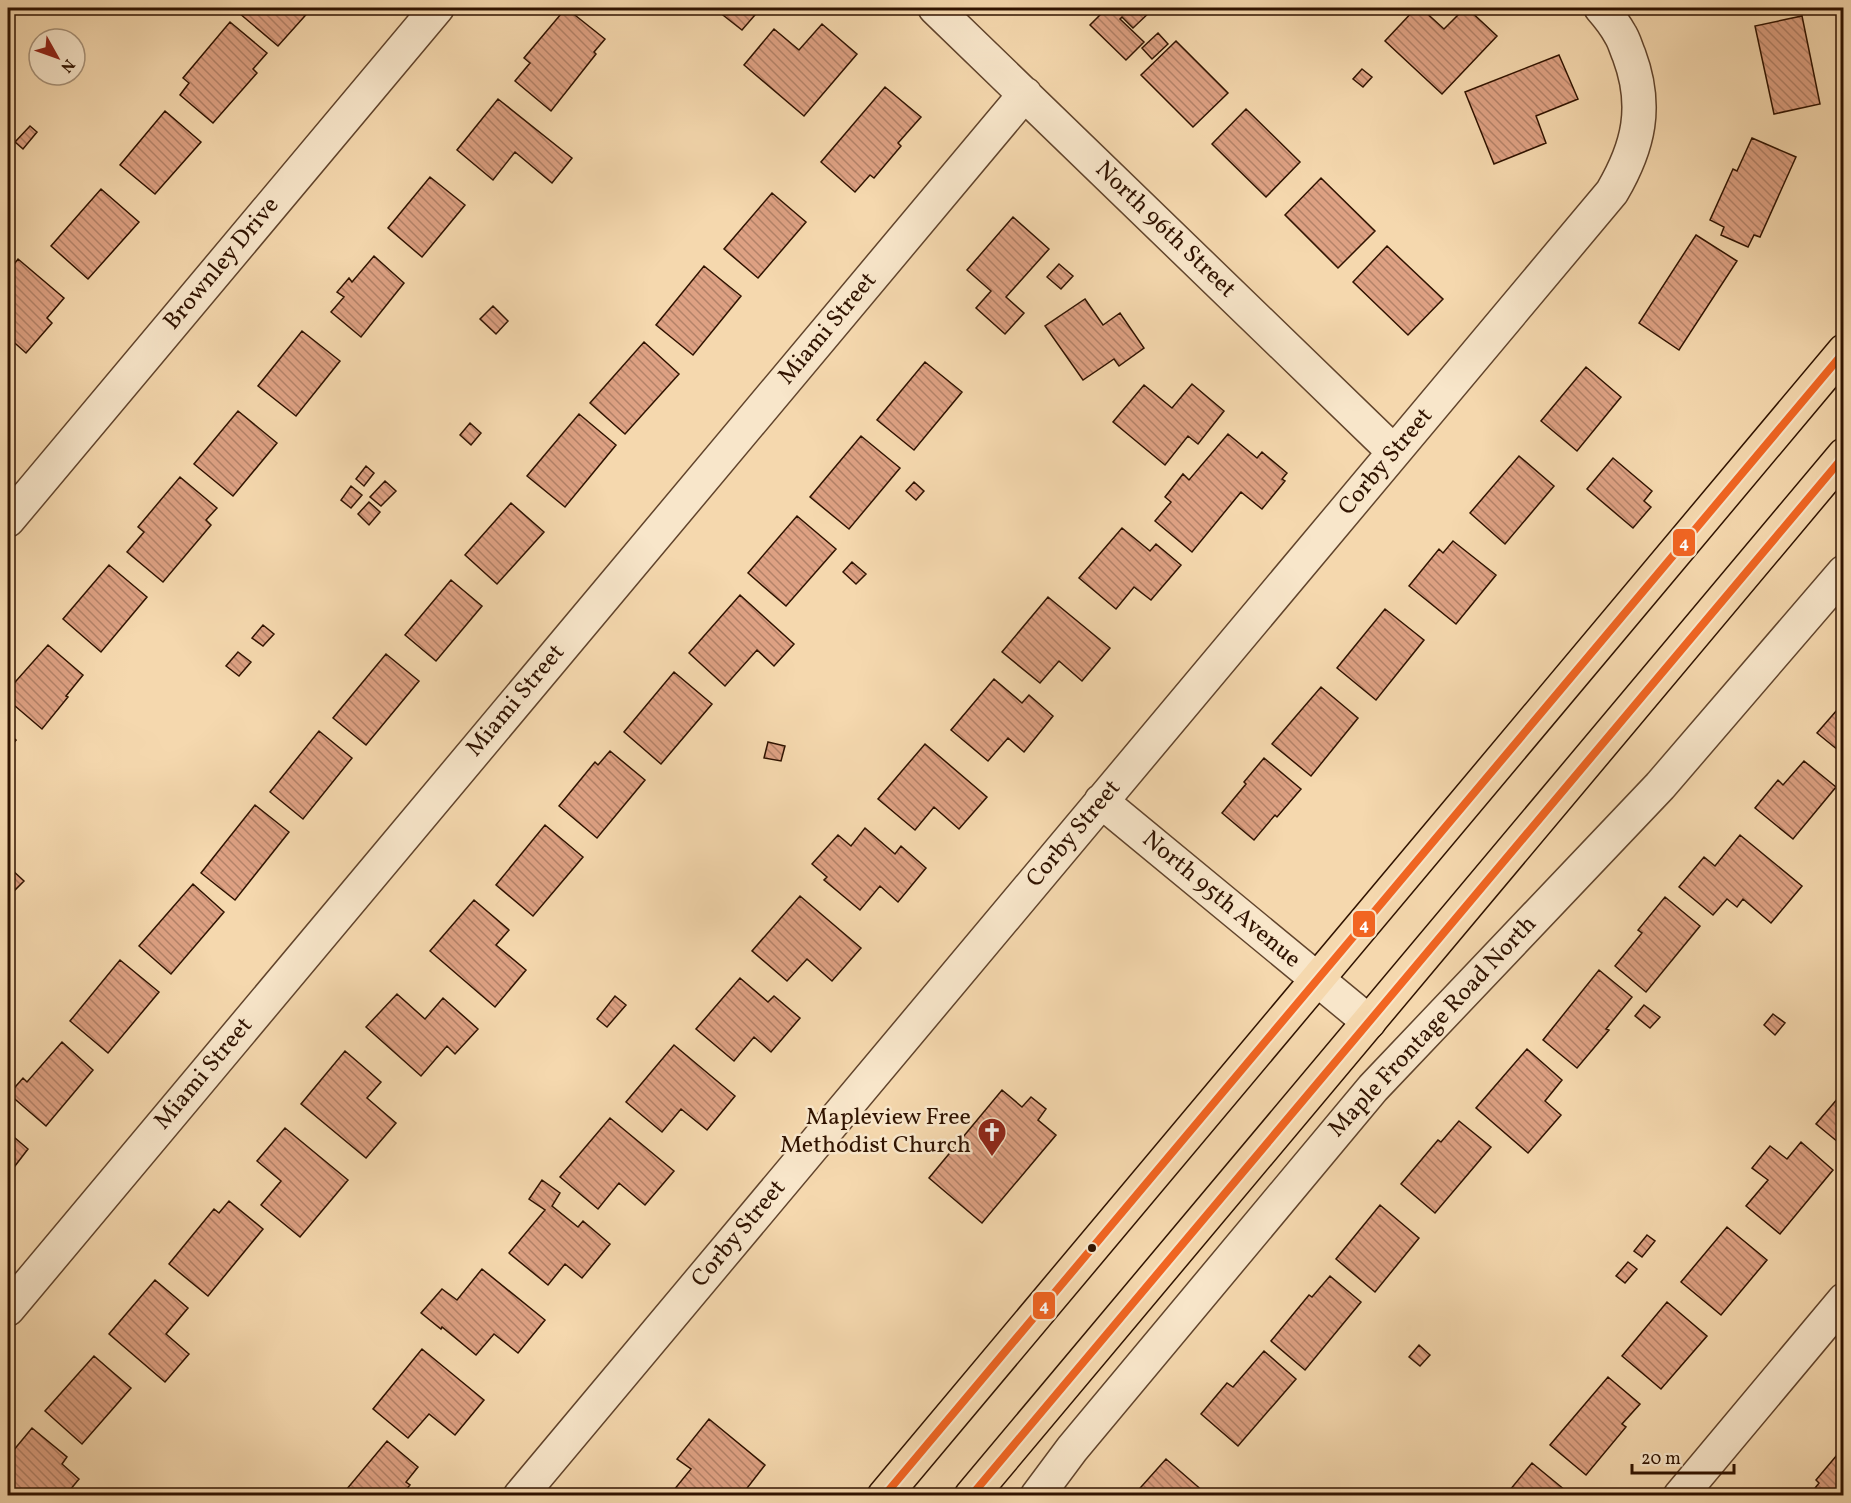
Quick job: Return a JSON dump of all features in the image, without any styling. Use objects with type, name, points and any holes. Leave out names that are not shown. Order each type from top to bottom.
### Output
[{"type":"main road","points":[[884,1496],[1844,351]]},
{"type":"main road","points":[[971,1496],[1844,455]]},
{"type":"street","name":"Brownley Drive","points":[[8,520],[437,8]]},
{"type":"street","name":"North 96th Street","points":[[935,8],[1394,452]]},
{"type":"street","name":"Corby Street","points":[[520,1496],[1612,192],[1635,144],[1640,116],[1637,76],[1621,35],[1601,8]]},
{"type":"street","name":"Miami Street","points":[[8,1309],[1025,94]]},
{"type":"street","name":"Maple Frontage Road North","points":[[1037,1496],[1072,1449],[1373,1088],[1660,786],[1844,572]]},
{"type":"street","name":"North 95th Avenue","points":[[1101,801],[1369,1022]]},
{"type":"street","points":[[1680,1496],[1844,1300]]},
{"type":"building","points":[[244,8],[312,8],[278,46],[239,13]]},
{"type":"building","points":[[566,8],[605,39],[594,52],[596,54],[551,111],[515,81],[530,63],[524,58]]},
{"type":"building","points":[[714,8],[761,8],[742,30]]},
{"type":"building","points":[[1107,8],[1154,8],[1133,28],[1122,17],[1120,19],[1144,42],[1126,60],[1090,25]]},
{"type":"building","points":[[1416,8],[1421,8],[1444,29],[1467,8],[1497,36],[1442,94],[1385,41]]},
{"type":"building","points":[[1802,16],[1820,104],[1774,114],[1755,26]]},
{"type":"building","points":[[230,22],[267,53],[253,69],[257,73],[213,123],[180,95],[189,83],[183,78]]},
{"type":"building","points":[[822,24],[857,54],[804,116],[744,65],[774,29],[799,50]]},
{"type":"building","points":[[1158,33],[1168,44],[1152,59],[1142,48]]},
{"type":"building","points":[[1176,41],[1228,93],[1193,127],[1141,75]]},
{"type":"building","points":[[1559,55],[1578,99],[1536,116],[1546,143],[1494,164],[1465,92]]},
{"type":"building","points":[[1362,69],[1372,77],[1363,87],[1353,79]]},
{"type":"building","points":[[885,87],[921,117],[898,143],[901,146],[874,178],[870,175],[855,192],[821,162]]},
{"type":"building","points":[[498,99],[572,158],[552,183],[515,152],[493,180],[457,150]]},
{"type":"building","points":[[1246,109],[1300,162],[1266,197],[1212,144]]},
{"type":"building","points":[[165,111],[201,142],[155,194],[120,165]]},
{"type":"building","points":[[30,126],[37,132],[23,149],[15,142]]},
{"type":"building","points":[[1752,138],[1796,157],[1760,237],[1754,235],[1748,247],[1721,235],[1724,227],[1710,220],[1733,169],[1737,171]]},
{"type":"building","points":[[430,177],[465,205],[422,257],[388,228]]},
{"type":"building","points":[[1321,178],[1375,231],[1338,268],[1285,215]]},
{"type":"building","points":[[101,189],[139,222],[88,279],[51,246]]},
{"type":"building","points":[[772,193],[806,222],[758,278],[724,249]]},
{"type":"building","points":[[1013,217],[1049,249],[1006,297],[1024,313],[1005,334],[976,308],[991,291],[967,270]]},
{"type":"building","points":[[1696,235],[1737,261],[1679,350],[1639,323]]},
{"type":"building","points":[[1387,246],[1443,299],[1408,335],[1353,282]]},
{"type":"building","points":[[374,256],[404,283],[361,337],[331,312],[344,297],[337,292],[349,278],[352,282]]},
{"type":"building","points":[[18,259],[64,298],[47,318],[52,323],[26,353],[8,337],[8,293],[14,286],[8,280],[8,272]]},
{"type":"building","points":[[1059,264],[1073,276],[1061,289],[1047,277]]},
{"type":"building","points":[[704,266],[741,296],[693,355],[656,325]]},
{"type":"building","points":[[1085,299],[1103,325],[1120,313],[1144,348],[1119,366],[1114,359],[1083,380],[1045,326]]},
{"type":"building","points":[[493,306],[508,321],[496,334],[480,319]]},
{"type":"building","points":[[302,331],[340,361],[296,416],[258,386]]},
{"type":"building","points":[[644,342],[679,374],[625,434],[590,403]]},
{"type":"building","points":[[925,362],[962,392],[914,450],[877,420]]},
{"type":"building","points":[[1586,367],[1621,397],[1577,451],[1541,421]]},
{"type":"building","points":[[1192,384],[1224,411],[1198,444],[1188,436],[1165,465],[1113,422],[1144,385],[1172,408]]},
{"type":"building","points":[[238,411],[277,443],[233,496],[194,464]]},
{"type":"building","points":[[579,414],[616,445],[565,507],[527,476]]},
{"type":"building","points":[[470,423],[481,433],[471,445],[460,435]]},
{"type":"building","points":[[1228,434],[1257,458],[1262,452],[1287,473],[1282,479],[1285,481],[1262,509],[1241,492],[1192,552],[1155,521],[1171,502],[1165,497],[1183,474],[1189,480]]},
{"type":"building","points":[[861,436],[900,468],[849,529],[810,497]]},
{"type":"building","points":[[1519,456],[1554,486],[1505,544],[1470,513]]},
{"type":"building","points":[[1613,458],[1652,491],[1644,501],[1651,507],[1633,528],[1587,489]]},
{"type":"building","points":[[366,466],[374,473],[364,486],[356,479]]},
{"type":"building","points":[[180,477],[217,508],[206,520],[211,525],[163,582],[127,552],[144,532],[138,527]]},
{"type":"building","points":[[385,481],[396,491],[381,506],[370,497]]},
{"type":"building","points":[[914,482],[924,491],[916,500],[906,491]]},
{"type":"building","points":[[351,486],[362,495],[351,508],[341,500]]},
{"type":"building","points":[[369,502],[380,512],[369,525],[358,514]]},
{"type":"building","points":[[511,503],[544,532],[497,584],[465,555]]},
{"type":"building","points":[[797,516],[836,549],[786,606],[748,573]]},
{"type":"building","points":[[1122,528],[1150,551],[1156,544],[1181,565],[1151,600],[1134,587],[1116,609],[1079,578]]},
{"type":"building","points":[[1453,541],[1496,575],[1456,624],[1409,586],[1439,549],[1443,553]]},
{"type":"building","points":[[852,562],[866,574],[856,584],[843,572]]},
{"type":"building","points":[[109,565],[147,597],[101,652],[63,619]]},
{"type":"building","points":[[451,580],[482,606],[436,661],[405,635]]},
{"type":"building","points":[[740,595],[794,644],[774,666],[757,650],[725,686],[689,653]]},
{"type":"building","points":[[1048,597],[1110,648],[1082,681],[1059,661],[1040,683],[1002,652]]},
{"type":"building","points":[[1385,609],[1424,640],[1376,700],[1337,668]]},
{"type":"building","points":[[263,625],[274,634],[263,646],[252,638]]},
{"type":"building","points":[[48,645],[83,675],[42,729],[8,700],[8,690]]},
{"type":"building","points":[[238,652],[251,662],[239,676],[226,666]]},
{"type":"building","points":[[386,654],[419,681],[366,745],[333,718]]},
{"type":"building","points":[[674,672],[712,704],[661,764],[624,732]]},
{"type":"building","points":[[994,679],[1022,703],[1029,695],[1053,716],[1024,752],[1008,738],[988,761],[951,730]]},
{"type":"building","points":[[1321,687],[1358,718],[1311,776],[1272,744]]},
{"type":"building","points":[[1844,702],[1844,755],[1817,733]]},
{"type":"building","points":[[319,731],[352,758],[303,819],[270,792]]},
{"type":"building","points":[[8,733],[16,740],[8,750]]},
{"type":"building","points":[[768,742],[785,746],[781,761],[764,758]]},
{"type":"building","points":[[925,744],[987,797],[959,829],[934,807],[915,830],[878,799]]},
{"type":"building","points":[[610,751],[645,780],[597,838],[559,806],[595,762],[598,765]]},
{"type":"building","points":[[1264,758],[1301,789],[1254,840],[1222,813]]},
{"type":"building","points":[[1804,761],[1836,787],[1793,839],[1755,808],[1778,780],[1783,785]]},
{"type":"building","points":[[255,805],[289,832],[235,900],[201,873]]},
{"type":"building","points":[[545,825],[583,857],[533,916],[496,885]]},
{"type":"building","points":[[865,828],[895,854],[901,846],[926,868],[898,902],[880,886],[860,910],[824,880],[827,877],[812,864],[838,835],[851,846]]},
{"type":"building","points":[[1740,835],[1802,886],[1771,923],[1743,899],[1737,907],[1727,899],[1713,915],[1679,887],[1704,857],[1715,866]]},
{"type":"building","points":[[11,869],[24,881],[10,895],[8,873]]},
{"type":"building","points":[[193,884],[224,912],[171,974],[139,946]]},
{"type":"building","points":[[800,896],[861,948],[832,981],[807,959],[787,981],[752,951]]},
{"type":"building","points":[[1665,897],[1700,926],[1646,992],[1615,966],[1642,933],[1638,930]]},
{"type":"building","points":[[474,900],[509,930],[496,945],[526,970],[495,1007],[430,951]]},
{"type":"building","points":[[120,960],[159,992],[108,1053],[70,1021]]},
{"type":"building","points":[[1599,970],[1632,997],[1606,1029],[1609,1030],[1577,1068],[1543,1040]]},
{"type":"building","points":[[740,978],[768,1002],[774,996],[800,1018],[771,1052],[754,1037],[734,1061],[696,1029]]},
{"type":"building","points":[[397,994],[425,1019],[443,998],[478,1029],[455,1054],[447,1046],[421,1076],[366,1027]]},
{"type":"building","points":[[615,996],[626,1005],[607,1027],[597,1019]]},
{"type":"building","points":[[1644,1005],[1660,1017],[1650,1028],[1635,1016]]},
{"type":"building","points":[[1773,1014],[1785,1023],[1775,1035],[1764,1025]]},
{"type":"building","points":[[62,1042],[93,1070],[46,1126],[9,1094],[23,1078],[27,1082]]},
{"type":"building","points":[[674,1045],[735,1096],[707,1130],[681,1109],[662,1132],[626,1102]]},
{"type":"building","points":[[1527,1049],[1562,1080],[1545,1101],[1561,1115],[1528,1153],[1476,1108]]},
{"type":"building","points":[[345,1051],[381,1082],[367,1098],[396,1123],[366,1158],[301,1104]]},
{"type":"building","name":"Mapleview Free Methodist Church","points":[[1002,1090],[1022,1107],[1031,1097],[1046,1109],[1038,1120],[1056,1135],[982,1223],[929,1178]]},
{"type":"building","points":[[1844,1091],[1844,1147],[1816,1124]]},
{"type":"building","points":[[610,1118],[674,1171],[645,1205],[619,1183],[598,1209],[560,1177]]},
{"type":"building","points":[[1459,1121],[1491,1147],[1435,1213],[1401,1184],[1438,1140],[1441,1142]]},
{"type":"building","points":[[285,1128],[348,1180],[300,1237],[261,1205],[281,1181],[257,1161]]},
{"type":"building","points":[[8,1132],[28,1149],[8,1175]]},
{"type":"building","points":[[1801,1142],[1833,1170],[1780,1234],[1746,1206],[1768,1180],[1752,1168],[1770,1146],[1787,1159]]},
{"type":"building","points":[[542,1180],[560,1193],[552,1206],[578,1227],[583,1221],[610,1244],[582,1278],[565,1264],[548,1285],[509,1253],[545,1210],[529,1199]]},
{"type":"building","points":[[229,1201],[263,1229],[208,1296],[169,1264],[214,1209],[219,1213]]},
{"type":"building","points":[[1380,1205],[1419,1238],[1375,1292],[1336,1259]]},
{"type":"building","points":[[1727,1227],[1767,1260],[1721,1315],[1681,1282]]},
{"type":"building","points":[[1647,1235],[1655,1241],[1642,1257],[1634,1251]]},
{"type":"building","points":[[1628,1262],[1637,1269],[1625,1283],[1616,1276]]},
{"type":"building","points":[[482,1269],[545,1320],[518,1353],[494,1334],[476,1355],[421,1313],[442,1289],[457,1300]]},
{"type":"building","points":[[1330,1276],[1361,1302],[1305,1370],[1271,1341],[1309,1295],[1312,1297]]},
{"type":"building","points":[[155,1280],[188,1308],[166,1334],[189,1354],[165,1382],[109,1334]]},
{"type":"building","points":[[1667,1302],[1707,1336],[1661,1389],[1622,1356]]},
{"type":"building","points":[[1419,1345],[1430,1355],[1420,1366],[1409,1357]]},
{"type":"building","points":[[422,1349],[484,1400],[455,1435],[429,1414],[408,1438],[373,1409]]},
{"type":"building","points":[[1264,1351],[1296,1379],[1238,1446],[1201,1414],[1227,1383],[1233,1387]]},
{"type":"building","points":[[94,1356],[131,1388],[82,1444],[45,1411]]},
{"type":"building","points":[[1608,1377],[1640,1404],[1622,1424],[1626,1427],[1586,1475],[1550,1445]]},
{"type":"building","points":[[709,1419],[765,1465],[741,1496],[669,1496],[691,1469],[677,1459]]},
{"type":"building","points":[[32,1428],[67,1457],[62,1464],[79,1479],[65,1496],[44,1496],[39,1491],[35,1496],[8,1496],[8,1457]]},
{"type":"building","points":[[387,1441],[418,1467],[406,1482],[410,1485],[401,1496],[341,1496]]},
{"type":"building","points":[[1837,1455],[1844,1460],[1844,1496],[1809,1496],[1819,1483],[1816,1480]]},
{"type":"building","points":[[1166,1459],[1204,1492],[1201,1496],[1133,1496]]},
{"type":"building","points":[[1532,1463],[1571,1495],[1571,1496],[1505,1496]]},
{"type":"transit line","name":"4","points":[[884,1496],[1844,352]]},
{"type":"transit line","name":"4","points":[[971,1496],[1844,456]]},
{"type":"place","name":"Mapleview Free Methodist Church","points":[[992,1158]]}]
